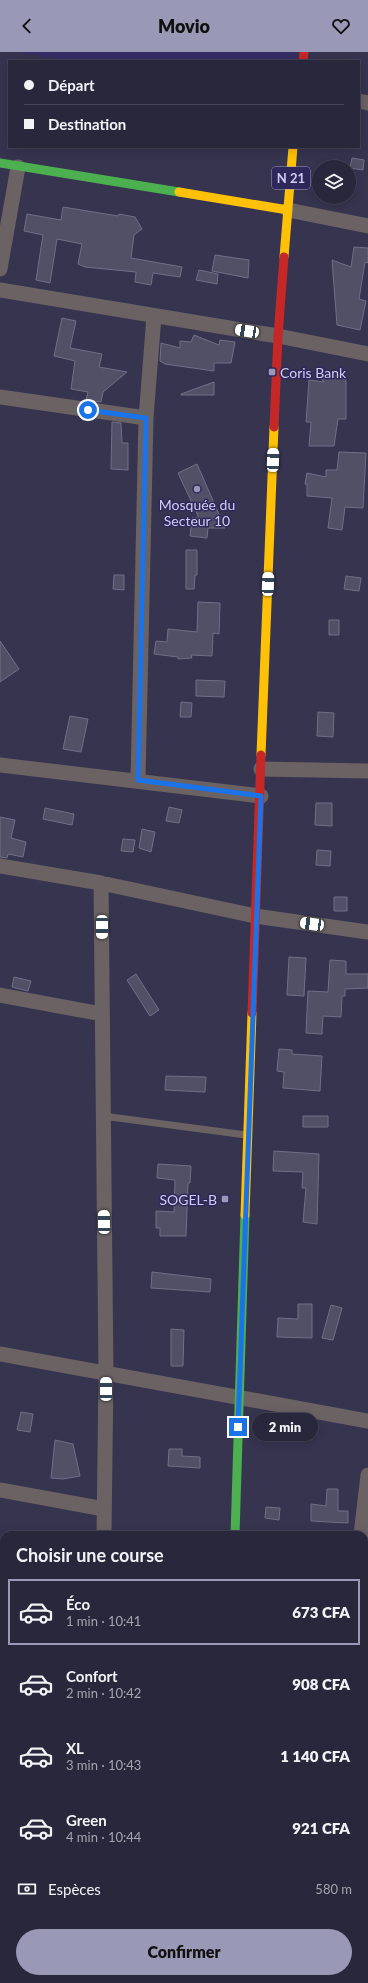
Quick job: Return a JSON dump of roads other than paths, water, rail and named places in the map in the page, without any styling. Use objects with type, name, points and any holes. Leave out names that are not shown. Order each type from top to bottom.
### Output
[{"type":"main road","name":"N 21","points":[[239,1531],[239,1397],[255,916],[261,796],[278,336],[293,148]]},
{"type":"main road","points":[[0,163],[288,210]]},
{"type":"street","points":[[0,269],[18,167]]},
{"type":"street","points":[[288,210],[368,226]]},
{"type":"street","points":[[0,290],[278,336],[368,354]]},
{"type":"street","points":[[138,780],[146,418],[154,316]]},
{"type":"street","points":[[0,397],[146,418]]},
{"type":"street","points":[[0,765],[138,780],[261,796]]},
{"type":"street","points":[[261,769],[368,772]]},
{"type":"street","points":[[0,866],[101,883],[255,916],[368,932]]},
{"type":"street","points":[[101,883],[106,1374],[104,1531]]},
{"type":"street","points":[[0,995],[102,1014]]},
{"type":"street","points":[[0,1354],[368,1421]]},
{"type":"street","points":[[361,1531],[368,1475]]},
{"type":"street","points":[[0,1490],[104,1509]]},
{"type":"lane","points":[[103,1116],[248,1135]]},
{"type":"place","name":"Coris Bank","points":[[272,372]]},
{"type":"place","name":"Mosquée du Secteur 10","points":[[197,489]]},
{"type":"place","name":"SOGEL-B","points":[[225,1199]]}]
